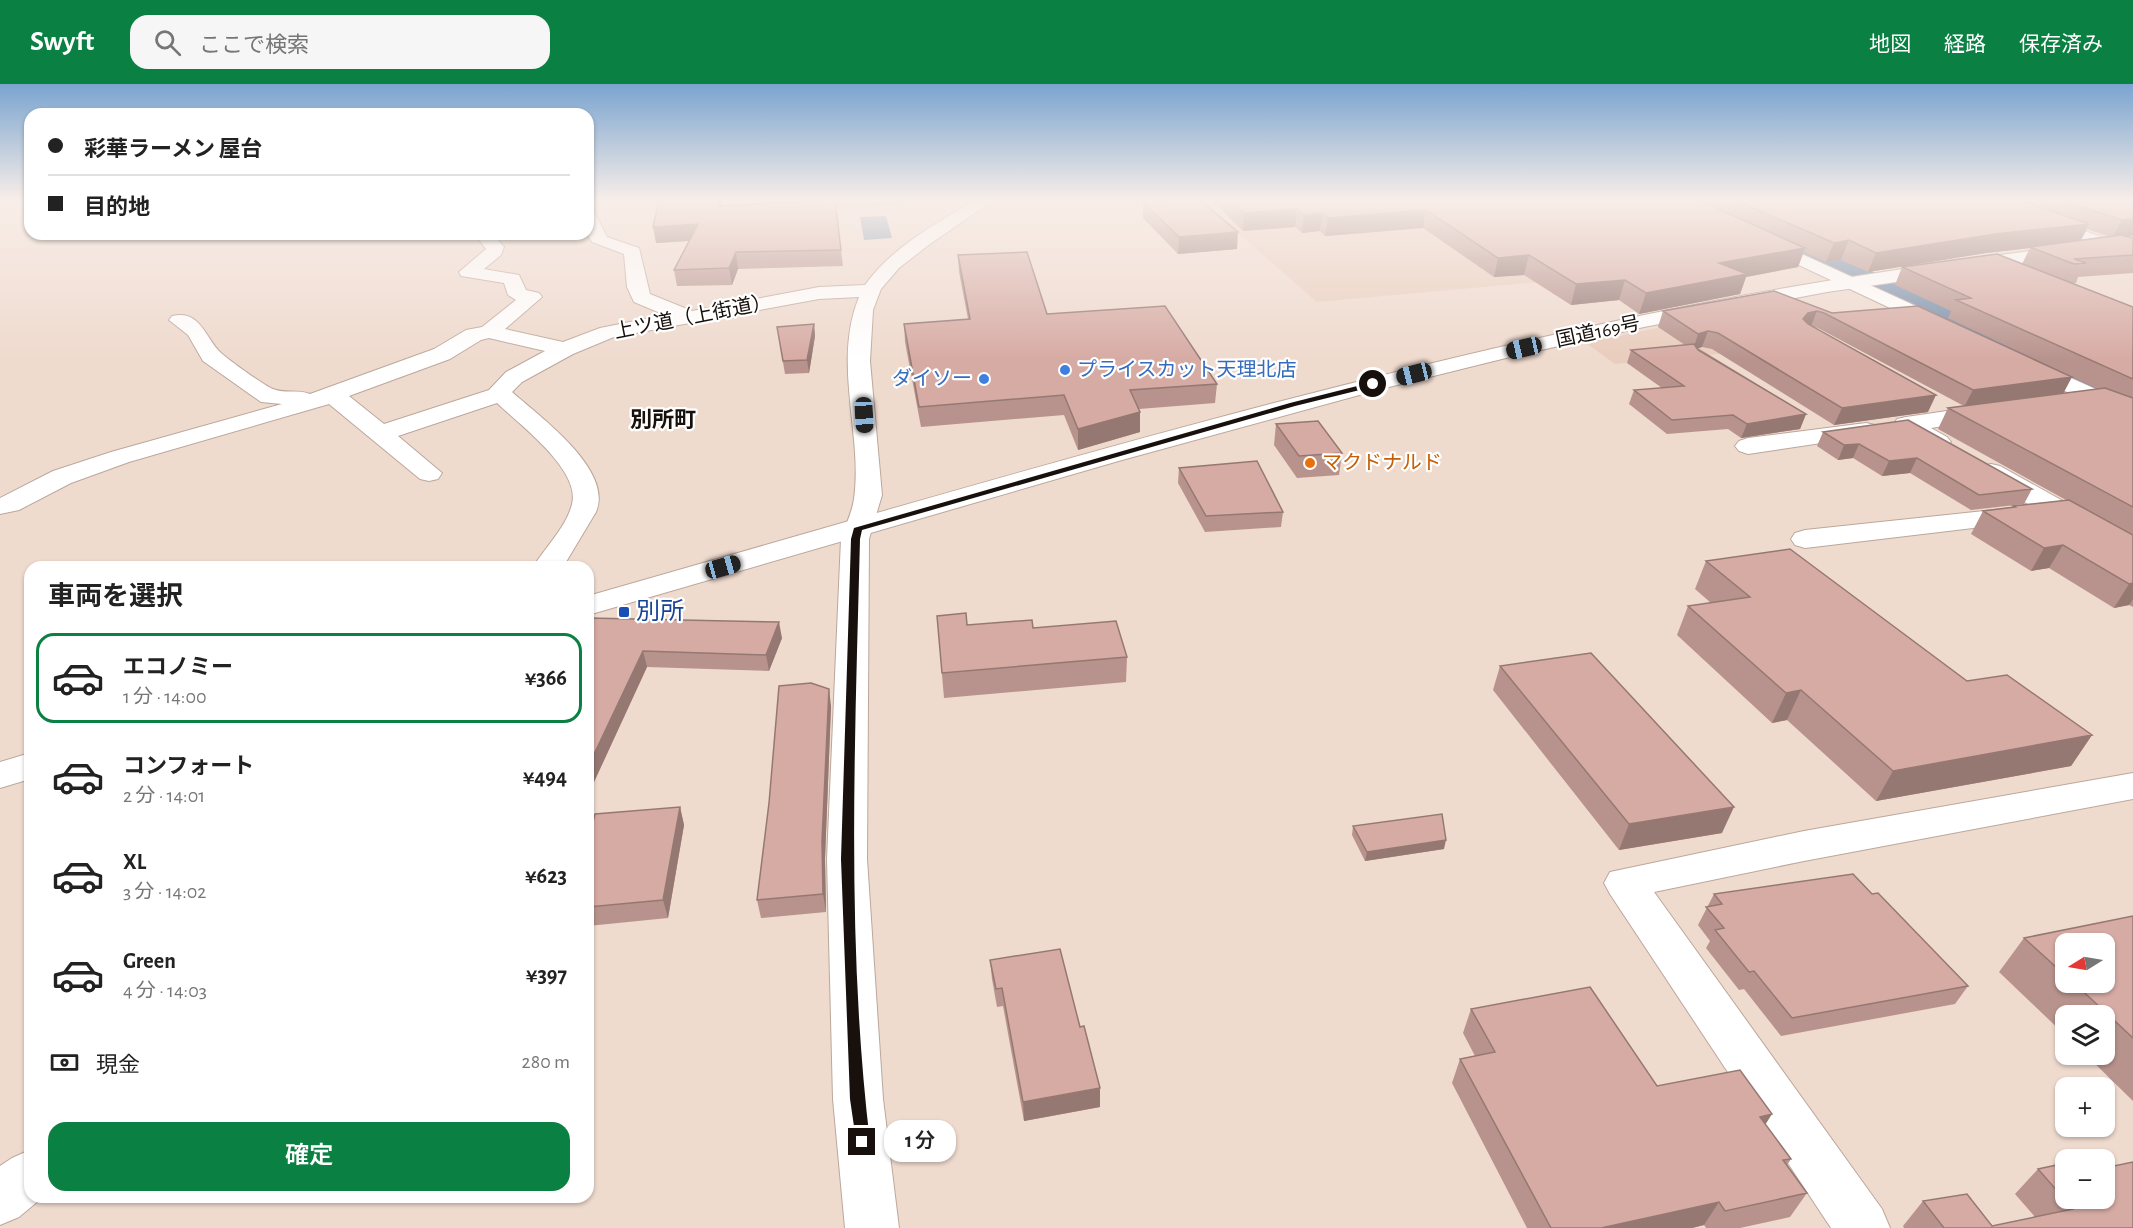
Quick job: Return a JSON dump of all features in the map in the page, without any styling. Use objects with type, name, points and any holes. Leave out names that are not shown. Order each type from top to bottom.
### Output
[{"type":"main road","points":[[3,504],[62,477],[120,457],[333,395],[442,354],[467,339],[489,332],[532,297],[518,295],[512,279],[468,272],[492,253]]},
{"type":"main road","points":[[633,253],[637,287],[641,298],[692,318]]},
{"type":"main road","points":[[872,1228],[858,1099],[847,859],[855,539],[868,497],[859,343],[863,310],[872,290],[885,272],[907,253]]},
{"type":"main road","points":[[1792,253],[1857,281],[1958,333]]},
{"type":"main road","name":"国道169号","points":[[594,604],[1293,405],[1423,372],[1648,321],[1857,281],[2049,253]]},
{"type":"main road","points":[[1987,261],[2028,278]]},
{"type":"main road","name":"上ツ道（上街道）","points":[[501,394],[499,392],[514,377],[565,349],[608,332],[819,293],[872,290]]},
{"type":"main road","points":[[179,320],[196,331],[211,356],[269,397],[296,397],[309,403]]},
{"type":"main road","points":[[489,332],[565,349]]},
{"type":"main road","points":[[2011,358],[2114,397],[2133,415]]},
{"type":"main road","points":[[380,433],[421,422],[452,409],[501,394],[564,453],[586,484],[587,502],[552,561]]},
{"type":"main road","points":[[333,395],[429,473]]},
{"type":"main road","points":[[2050,404],[2114,397]]},
{"type":"main road","points":[[1929,400],[1959,416]]},
{"type":"main road","points":[[1748,446],[2014,408]]},
{"type":"main road","points":[[1801,417],[1830,435]]},
{"type":"main road","points":[[1906,424],[2133,552]]},
{"type":"main road","points":[[1805,539],[2060,511]]},
{"type":"main road","points":[[0,775],[24,768]]},
{"type":"main road","points":[[1863,1228],[1625,883],[1815,844],[2133,786]]},
{"type":"main road","points":[[0,1199],[24,1180]]},
{"type":"shaded area","points":[[1261,253],[1774,253],[1788,260],[1317,302]]},
{"type":"shaded area","points":[[1719,315],[1778,348],[1615,364],[1586,343]]},
{"type":"building","points":[[683,253],[735,253],[729,268],[674,270]]},
{"type":"building","points":[[1027,253],[1047,314],[1165,306],[1217,384],[1130,390],[1140,412],[1078,429],[1064,395],[919,407],[904,324],[970,319],[958,255]]},
{"type":"building","points":[[1491,253],[1774,253],[1719,263],[1747,274],[1646,293],[1625,280],[1576,284],[1529,255],[1498,258]]},
{"type":"building","points":[[2047,253],[2133,253],[2074,259],[2086,263],[2074,264]]},
{"type":"building","points":[[1997,254],[2133,307],[2133,379],[1956,300],[1971,298],[1902,267]]},
{"type":"building","points":[[1774,291],[1832,313],[1918,306],[2072,377],[1973,390],[1824,313],[1817,311],[1808,313],[1803,319],[1808,324],[1936,395],[1842,408],[1718,333],[1708,331],[1698,334],[1663,311]]},
{"type":"building","points":[[814,324],[807,360],[783,361],[777,327]]},
{"type":"building","points":[[1694,344],[1698,350],[1806,414],[1747,424],[1733,415],[1672,420],[1634,390],[1684,386],[1631,350]]},
{"type":"building","points":[[2105,388],[2133,398],[2133,507],[1948,408]]},
{"type":"building","points":[[1908,420],[2032,489],[1979,495],[1917,458],[1889,461],[1859,444],[1844,445],[1823,432]]},
{"type":"building","points":[[1318,421],[1342,453],[1299,456],[1276,424]]},
{"type":"building","points":[[1257,461],[1283,512],[1206,516],[1179,468]]},
{"type":"building","points":[[2069,500],[2133,535],[2133,583],[2129,584],[2063,545],[2044,548],[1983,511]]},
{"type":"building","points":[[1790,549],[1967,681],[2007,675],[2092,735],[1893,771],[1801,690],[1786,693],[1688,606],[1750,597],[1706,561]]},
{"type":"building","points":[[966,613],[967,625],[1032,620],[1033,628],[1116,621],[1127,657],[942,673],[937,616]]},
{"type":"building","points":[[594,618],[779,622],[766,655],[643,651],[594,754]]},
{"type":"building","points":[[1591,653],[1734,807],[1629,824],[1500,666]]},
{"type":"building","points":[[811,683],[829,689],[822,841],[823,894],[757,900],[769,803],[779,686]]},
{"type":"building","points":[[680,807],[663,900],[594,906],[595,814]]},
{"type":"building","points":[[1442,814],[1446,840],[1367,852],[1353,826]]},
{"type":"building","points":[[1853,874],[1872,894],[1878,893],[1968,986],[1792,1018],[1754,971],[1749,972],[1715,930],[1724,928],[1706,907],[1722,904],[1714,894]]},
{"type":"building","points":[[2133,916],[2133,1038],[2115,1021],[2115,1005],[2098,1005],[2085,993],[2115,993],[2115,933],[2055,933],[2055,966],[2024,938]]},
{"type":"building","points":[[1060,949],[1080,1027],[1084,1026],[1100,1088],[1023,1102],[1002,988],[996,989],[990,960]]},
{"type":"building","points":[[1590,987],[1657,1086],[1740,1070],[1772,1114],[1760,1117],[1791,1159],[1783,1160],[1807,1193],[1725,1211],[1719,1202],[1601,1228],[1551,1228],[1460,1059],[1495,1052],[1471,1009]]},
{"type":"building","points":[[2133,1162],[2133,1228],[1944,1228],[1923,1201],[1967,1194],[1992,1226],[2073,1209],[2115,1209],[2115,1166]]},
{"type":"building","points":[[2055,1165],[2055,1188],[2038,1169]]},
{"type":"waterway","points":[[1803,253],[2133,406]]},
{"type":"place","name":"プライスカット天理北店","points":[[1065,370]]},
{"type":"place","name":"ダイソー","points":[[984,379]]},
{"type":"place","name":"マクドナルド","points":[[1310,463]]},
{"type":"place","name":"別所","points":[[624,612]]},
{"type":"district","name":"別所町","points":[[663,420]]},
{"type":"route","points":[[862,1142],[847,859],[855,539],[858,528],[1373,384]]}]
